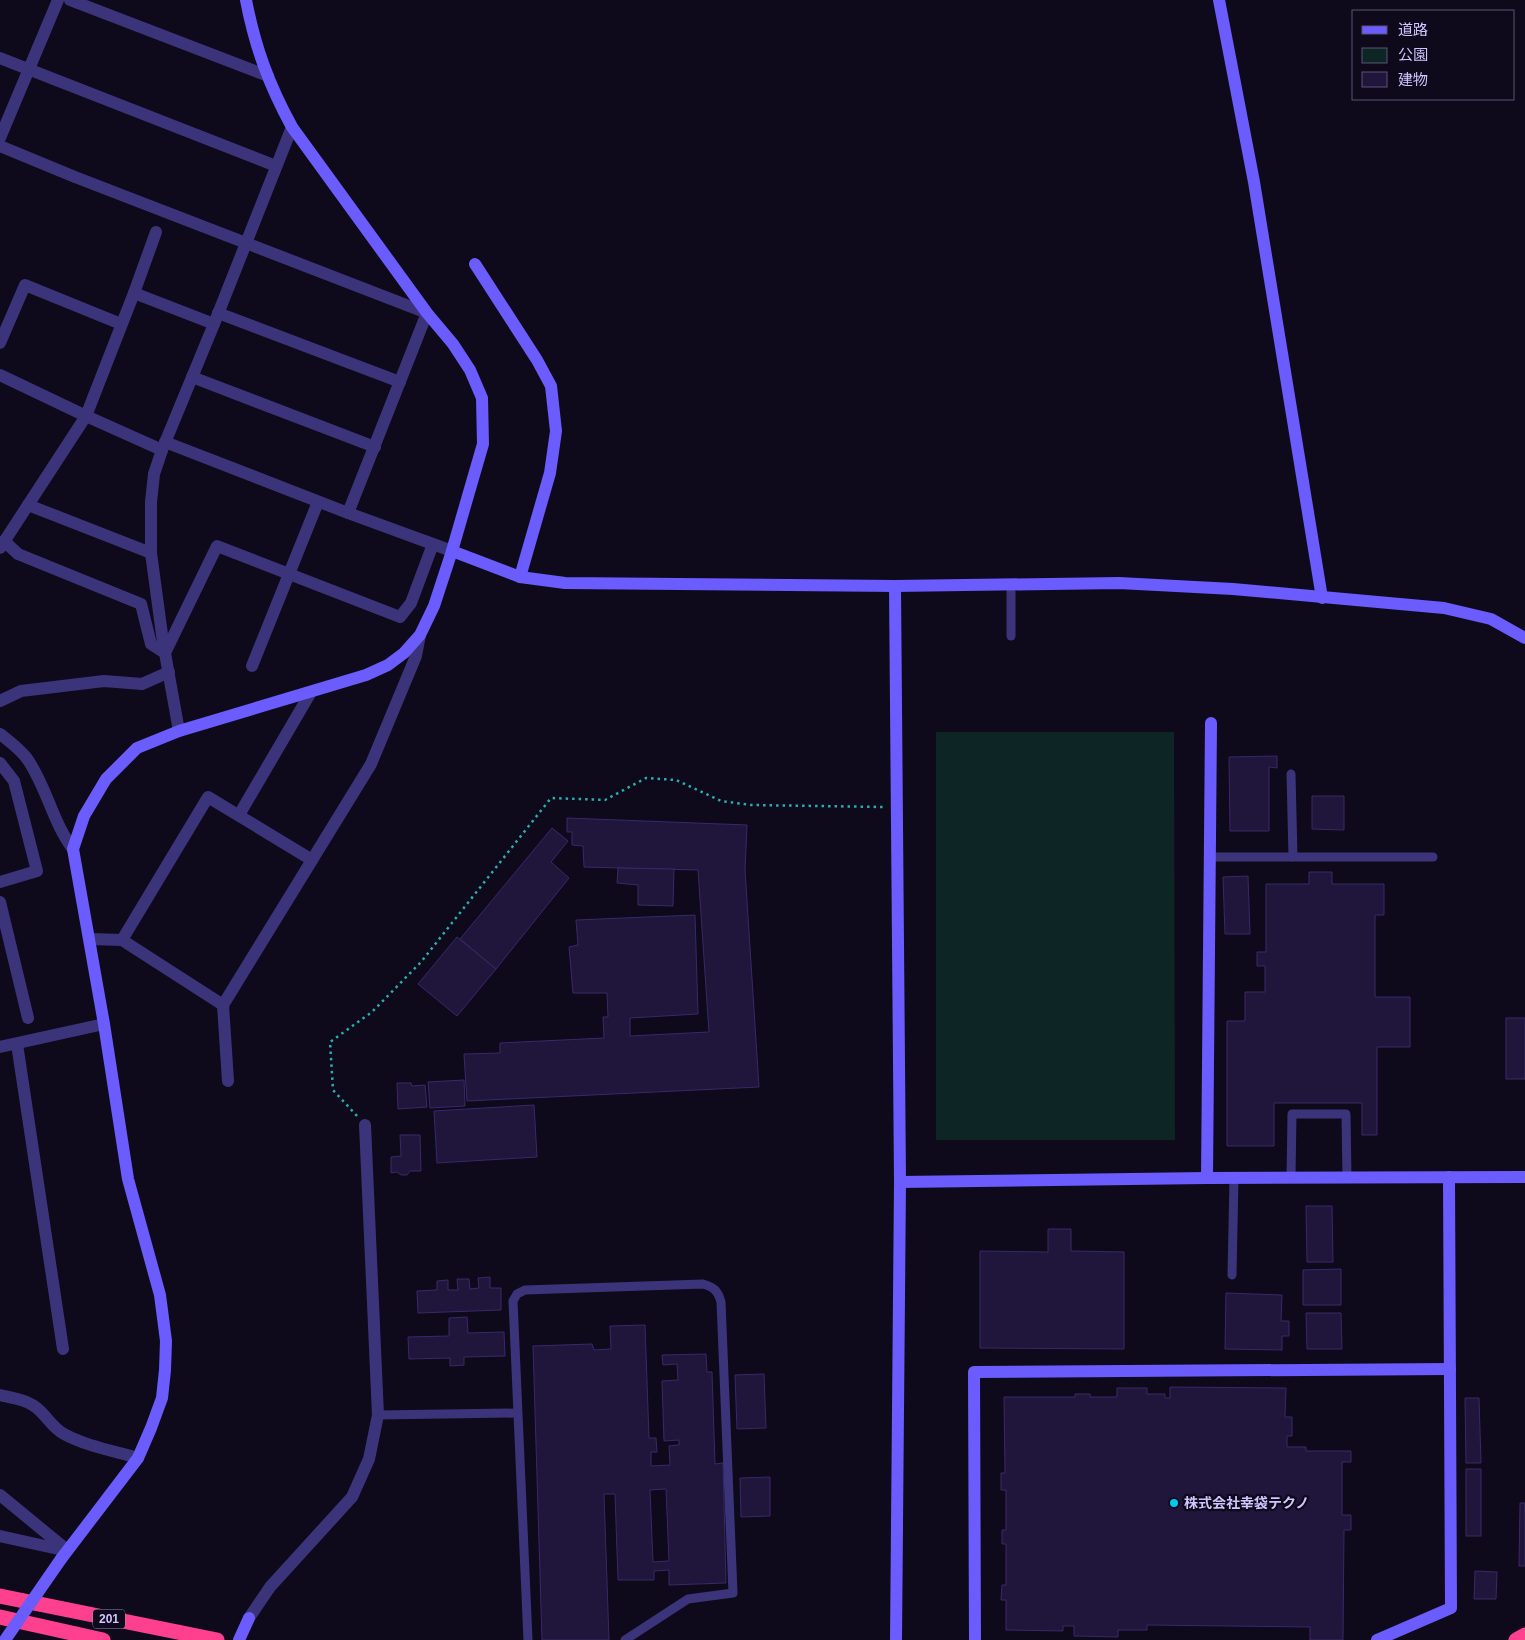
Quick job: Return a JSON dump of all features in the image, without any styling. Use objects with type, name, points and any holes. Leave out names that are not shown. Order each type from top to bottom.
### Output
[{"type":"highway","name":"201","points":[[0,1596],[218,1640]]},
{"type":"highway","name":"201","points":[[0,1617],[103,1640]]},
{"type":"highway","points":[[1516,1640],[1525,1635]]},
{"type":"street","points":[[0,138],[58,0]]},
{"type":"street","points":[[70,0],[268,76]]},
{"type":"street","points":[[228,1080],[223,1005],[371,764],[416,656],[420,635],[434,606],[483,444],[482,398],[476,382],[453,344],[427,313],[292,127],[278,102],[253,36],[246,0]]},
{"type":"street","points":[[1219,0],[1254,182],[1322,598]]},
{"type":"street","points":[[0,58],[276,166]]},
{"type":"street","points":[[179,730],[165,652],[151,553],[150,502],[154,474],[292,127]]},
{"type":"street","points":[[0,146],[427,313]]},
{"type":"street","points":[[156,232],[86,416],[2,544],[18,554],[141,604],[150,644],[165,652]]},
{"type":"street","points":[[475,264],[537,360],[551,386],[556,431],[550,473],[520,578]]},
{"type":"street","points":[[0,343],[25,285],[121,324]]},
{"type":"street","points":[[134,293],[216,318],[400,382]]},
{"type":"street","points":[[348,514],[427,313]]},
{"type":"street","points":[[0,375],[86,416],[452,551],[520,578],[565,583],[895,586],[1149,584],[1234,589],[1444,608],[1491,619],[1525,638]]},
{"type":"street","points":[[192,377],[375,447]]},
{"type":"street","points":[[252,666],[318,502]]},
{"type":"street","points":[[28,504],[151,553]]},
{"type":"street","points":[[165,652],[217,546],[400,617],[411,602],[433,544]]},
{"type":"street","points":[[895,586],[900,1182],[896,1640]]},
{"type":"street","points":[[73,849],[84,816],[106,779],[137,748],[179,730],[366,675],[388,665],[404,653],[420,635]]},
{"type":"street","points":[[0,701],[21,691],[104,680],[142,684],[169,672]]},
{"type":"street","points":[[239,815],[311,692]]},
{"type":"street","points":[[1207,1178],[1211,723]]},
{"type":"street","points":[[0,734],[27,759],[47,796],[64,837],[73,849],[90,939],[128,1179],[160,1295],[166,1341],[166,1370],[162,1398],[138,1458],[64,1555],[5,1640]]},
{"type":"street","points":[[0,763],[14,781],[37,871],[0,882]]},
{"type":"street","points":[[122,940],[208,796],[312,860]]},
{"type":"street","points":[[0,902],[4,940],[28,1018]]},
{"type":"street","points":[[90,939],[122,940],[223,1005]]},
{"type":"street","points":[[0,1047],[104,1024]]},
{"type":"street","points":[[17,1044],[63,1350]]},
{"type":"street","points":[[239,1640],[248,1618],[270,1587],[352,1497],[369,1459],[378,1415],[365,1125]]},
{"type":"street","points":[[1376,1640],[1452,1608],[1449,1177]]},
{"type":"street","points":[[900,1182],[1207,1178],[1525,1177]]},
{"type":"street","points":[[975,1640],[974,1372],[1450,1370]]},
{"type":"street","points":[[0,1395],[27,1402],[38,1409],[53,1426],[65,1434],[90,1444],[138,1458]]},
{"type":"street","points":[[0,1495],[64,1555]]},
{"type":"street","points":[[0,1536],[64,1555]]},
{"type":"lane","points":[[1011,584],[1011,636]]},
{"type":"lane","points":[[1291,774],[1293,857]]},
{"type":"lane","points":[[1210,857],[1433,857]]},
{"type":"lane","points":[[1291,1178],[1292,1114],[1346,1114],[1346,1178]]},
{"type":"lane","points":[[1232,1275],[1234,1178]]},
{"type":"lane","points":[[528,1640],[513,1301],[517,1294],[525,1290],[703,1284],[712,1287],[718,1293],[721,1311],[733,1593],[688,1599],[625,1640]]},
{"type":"lane","points":[[378,1415],[517,1413]]},
{"type":"path","points":[[365,1125],[333,1090],[330,1042],[372,1012],[421,962],[551,798],[605,800],[646,778],[676,780],[720,801],[751,805],[896,807]]},
{"type":"green space","points":[[936,732],[1174,732],[1175,1140],[936,1140]]},
{"type":"building","points":[[1277,756],[1277,768],[1269,767],[1269,831],[1230,831],[1229,757]]},
{"type":"building","points":[[1312,796],[1344,796],[1344,830],[1312,829]]},
{"type":"building","points":[[567,818],[747,825],[745,870],[759,1087],[467,1101],[464,1054],[500,1053],[500,1043],[604,1038],[603,1017],[608,1017],[607,993],[573,993],[569,947],[578,945],[576,920],[695,915],[698,1014],[630,1018],[630,1036],[709,1032],[698,870],[584,867],[583,846],[572,845],[572,832],[567,832]]},
{"type":"building","points":[[552,828],[568,841],[551,862],[569,878],[496,969],[460,939]]},
{"type":"building","points":[[618,868],[674,869],[673,906],[638,905],[638,885],[617,883]]},
{"type":"building","points":[[1309,872],[1332,872],[1332,884],[1384,884],[1384,915],[1375,915],[1375,997],[1410,997],[1410,1047],[1377,1047],[1377,1135],[1362,1135],[1362,1103],[1274,1103],[1274,1146],[1227,1146],[1227,1021],[1245,1021],[1245,992],[1265,992],[1265,966],[1257,966],[1257,952],[1266,952],[1266,884],[1309,884]]},
{"type":"building","points":[[1248,876],[1250,934],[1225,934],[1223,877]]},
{"type":"building","points":[[457,937],[496,969],[457,1016],[418,984]]},
{"type":"building","points":[[1506,1018],[1525,1018],[1525,1079],[1506,1079]]},
{"type":"building","points":[[464,1080],[465,1106],[430,1108],[428,1082]]},
{"type":"building","points":[[397,1083],[411,1083],[412,1086],[425,1085],[427,1107],[398,1109]]},
{"type":"building","points":[[534,1105],[537,1157],[437,1163],[434,1111]]},
{"type":"building","points":[[400,1135],[420,1135],[421,1171],[410,1171],[407,1175],[401,1175],[397,1172],[391,1173],[391,1157],[401,1156]]},
{"type":"building","points":[[1306,1206],[1332,1206],[1333,1262],[1307,1262]]},
{"type":"building","points":[[1048,1229],[1071,1229],[1071,1251],[1124,1252],[1124,1349],[980,1348],[980,1251],[1048,1252]]},
{"type":"building","points":[[1341,1269],[1341,1305],[1303,1305],[1303,1270]]},
{"type":"building","points":[[490,1277],[490,1288],[501,1288],[501,1310],[418,1313],[417,1291],[437,1290],[437,1281],[448,1280],[448,1290],[458,1290],[457,1279],[469,1279],[470,1289],[479,1288],[478,1278]]},
{"type":"building","points":[[1226,1293],[1282,1295],[1281,1321],[1289,1321],[1289,1336],[1282,1336],[1282,1350],[1225,1349]]},
{"type":"building","points":[[1306,1313],[1341,1313],[1342,1349],[1307,1349]]},
{"type":"building","points":[[467,1317],[468,1333],[504,1332],[505,1356],[464,1357],[464,1365],[450,1366],[450,1358],[409,1359],[408,1337],[449,1336],[449,1318]]},
{"type":"building","points":[[645,1325],[649,1438],[656,1438],[657,1452],[651,1452],[651,1466],[670,1465],[669,1446],[679,1445],[679,1440],[664,1441],[662,1381],[678,1380],[677,1364],[663,1365],[662,1355],[706,1354],[707,1372],[712,1372],[715,1464],[723,1463],[726,1583],[669,1585],[669,1570],[654,1571],[654,1580],[618,1580],[615,1494],[604,1494],[609,1640],[542,1640],[533,1346],[592,1344],[594,1350],[611,1349],[610,1326]],"holes":[[[666,1489],[669,1561],[653,1562],[650,1490]]]},
{"type":"building","points":[[764,1374],[766,1428],[737,1429],[735,1375]]},
{"type":"building","name":"株式会社幸袋テクノ","points":[[1170,1387],[1286,1388],[1285,1417],[1292,1417],[1292,1436],[1287,1436],[1287,1447],[1306,1447],[1306,1451],[1351,1451],[1351,1462],[1342,1462],[1342,1515],[1351,1515],[1351,1530],[1344,1530],[1343,1640],[1310,1640],[1310,1627],[1147,1625],[1147,1630],[1118,1630],[1118,1637],[1074,1636],[1074,1626],[1063,1626],[1063,1631],[1006,1630],[1006,1600],[1001,1600],[1002,1585],[1006,1585],[1006,1544],[1002,1544],[1002,1530],[1006,1530],[1006,1490],[1001,1490],[1001,1473],[1005,1473],[1004,1397],[1075,1397],[1075,1394],[1090,1394],[1090,1397],[1117,1397],[1117,1388],[1147,1388],[1147,1394],[1165,1394],[1165,1398],[1170,1398]]},
{"type":"building","points":[[1465,1398],[1479,1398],[1481,1463],[1466,1463]]},
{"type":"building","points":[[1466,1469],[1481,1469],[1481,1536],[1466,1536]]},
{"type":"building","points":[[770,1477],[770,1516],[741,1517],[740,1478]]},
{"type":"building","points":[[1520,1503],[1525,1503],[1525,1566],[1519,1566]]},
{"type":"building","points":[[1475,1571],[1497,1572],[1496,1599],[1474,1599]]},
{"type":"place","name":"株式会社幸袋テクノ","points":[[1174,1503]]}]
